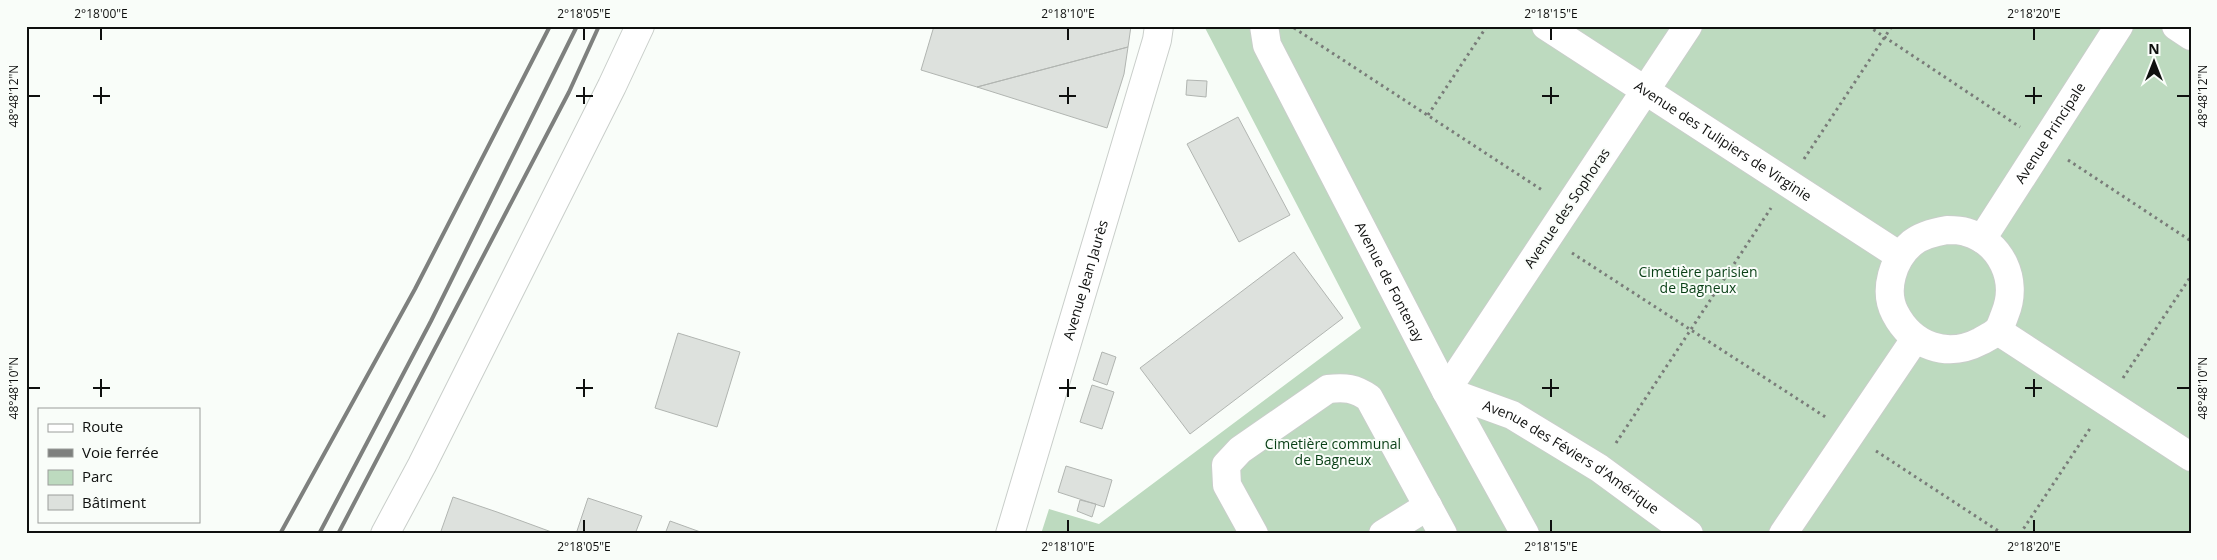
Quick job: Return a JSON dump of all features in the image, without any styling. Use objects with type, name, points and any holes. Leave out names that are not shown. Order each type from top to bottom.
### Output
[{"type":"street","points":[[385,534],[431,447],[612,86],[640,26]]},
{"type":"street","name":"Avenue Jean Jaurès","points":[[1010,534],[1154,50],[1159,26]]},
{"type":"street","name":"Avenue des Tulipiers de Virginie","points":[[1546,26],[1900,256]]},
{"type":"street","name":"Avenue des Sophoras","points":[[1446,391],[1688,26]]},
{"type":"street","name":"Avenue Principale","points":[[1982,239],[2119,26]]},
{"type":"street","points":[[2176,26],[2191,36]]},
{"type":"street","name":"Avenue de Fontenay","points":[[1270,32],[1446,391],[1525,534]]},
{"type":"street","points":[[1947,230],[1965,232],[1982,239],[1997,252],[2006,268],[2011,287],[2008,306],[1998,331],[1970,346],[1951,350],[1932,347],[1915,339],[1902,326],[1893,310],[1890,292],[1892,273],[1900,256],[1912,243],[1928,234],[1947,230]]},
{"type":"street","points":[[1998,331],[2191,457]]},
{"type":"street","points":[[1784,534],[1915,339]]},
{"type":"street","points":[[1254,534],[1227,485],[1226,465],[1240,450],[1328,389],[1356,389],[1369,398],[1443,534]]},
{"type":"street","name":"Avenue des Féviers d'Amérique","points":[[1446,391],[1512,415],[1599,468],[1689,534]]},
{"type":"street","points":[[1383,534],[1428,506]]},
{"type":"path","points":[[1291,26],[1568,207]]},
{"type":"path","points":[[1428,115],[1487,26]]},
{"type":"path","points":[[1599,468],[1892,26]]},
{"type":"path","points":[[1548,237],[2003,534]]},
{"type":"green space","name":"Cimetière parisien de Bagneux","points":[[1204,26],[2191,26],[2191,534],[1041,534],[1049,509],[1099,524],[1361,328]]},
{"type":"building","points":[[934,26],[1131,26],[1128,47],[977,87],[921,70]]},
{"type":"building","points":[[1128,47],[1124,74],[1107,128],[977,87]]},
{"type":"building","points":[[1187,80],[1207,81],[1206,97],[1186,95]]},
{"type":"building","points":[[1238,117],[1290,215],[1239,242],[1187,144]]},
{"type":"building","points":[[1294,252],[1343,318],[1190,434],[1140,368]]},
{"type":"building","points":[[678,333],[740,352],[717,427],[655,408]]},
{"type":"building","points":[[1102,352],[1116,357],[1107,385],[1093,380]]},
{"type":"building","points":[[1092,385],[1114,392],[1102,429],[1080,422]]},
{"type":"building","points":[[1066,466],[1112,480],[1104,507],[1058,492]]},
{"type":"building","points":[[453,497],[497,512],[557,534],[440,534]]},
{"type":"building","points":[[588,498],[642,516],[635,534],[576,534]]},
{"type":"building","points":[[1080,500],[1096,504],[1092,517],[1077,511]]},
{"type":"building","points":[[670,521],[706,534],[665,534]]},
{"type":"railway","points":[[280,534],[415,289],[550,26]]},
{"type":"railway","points":[[319,534],[431,321],[577,26]]},
{"type":"railway","points":[[338,534],[569,92],[599,26]]},
{"type":"park label","name":"Cimetière communal de Bagneux","points":[[1333,452]]}]
